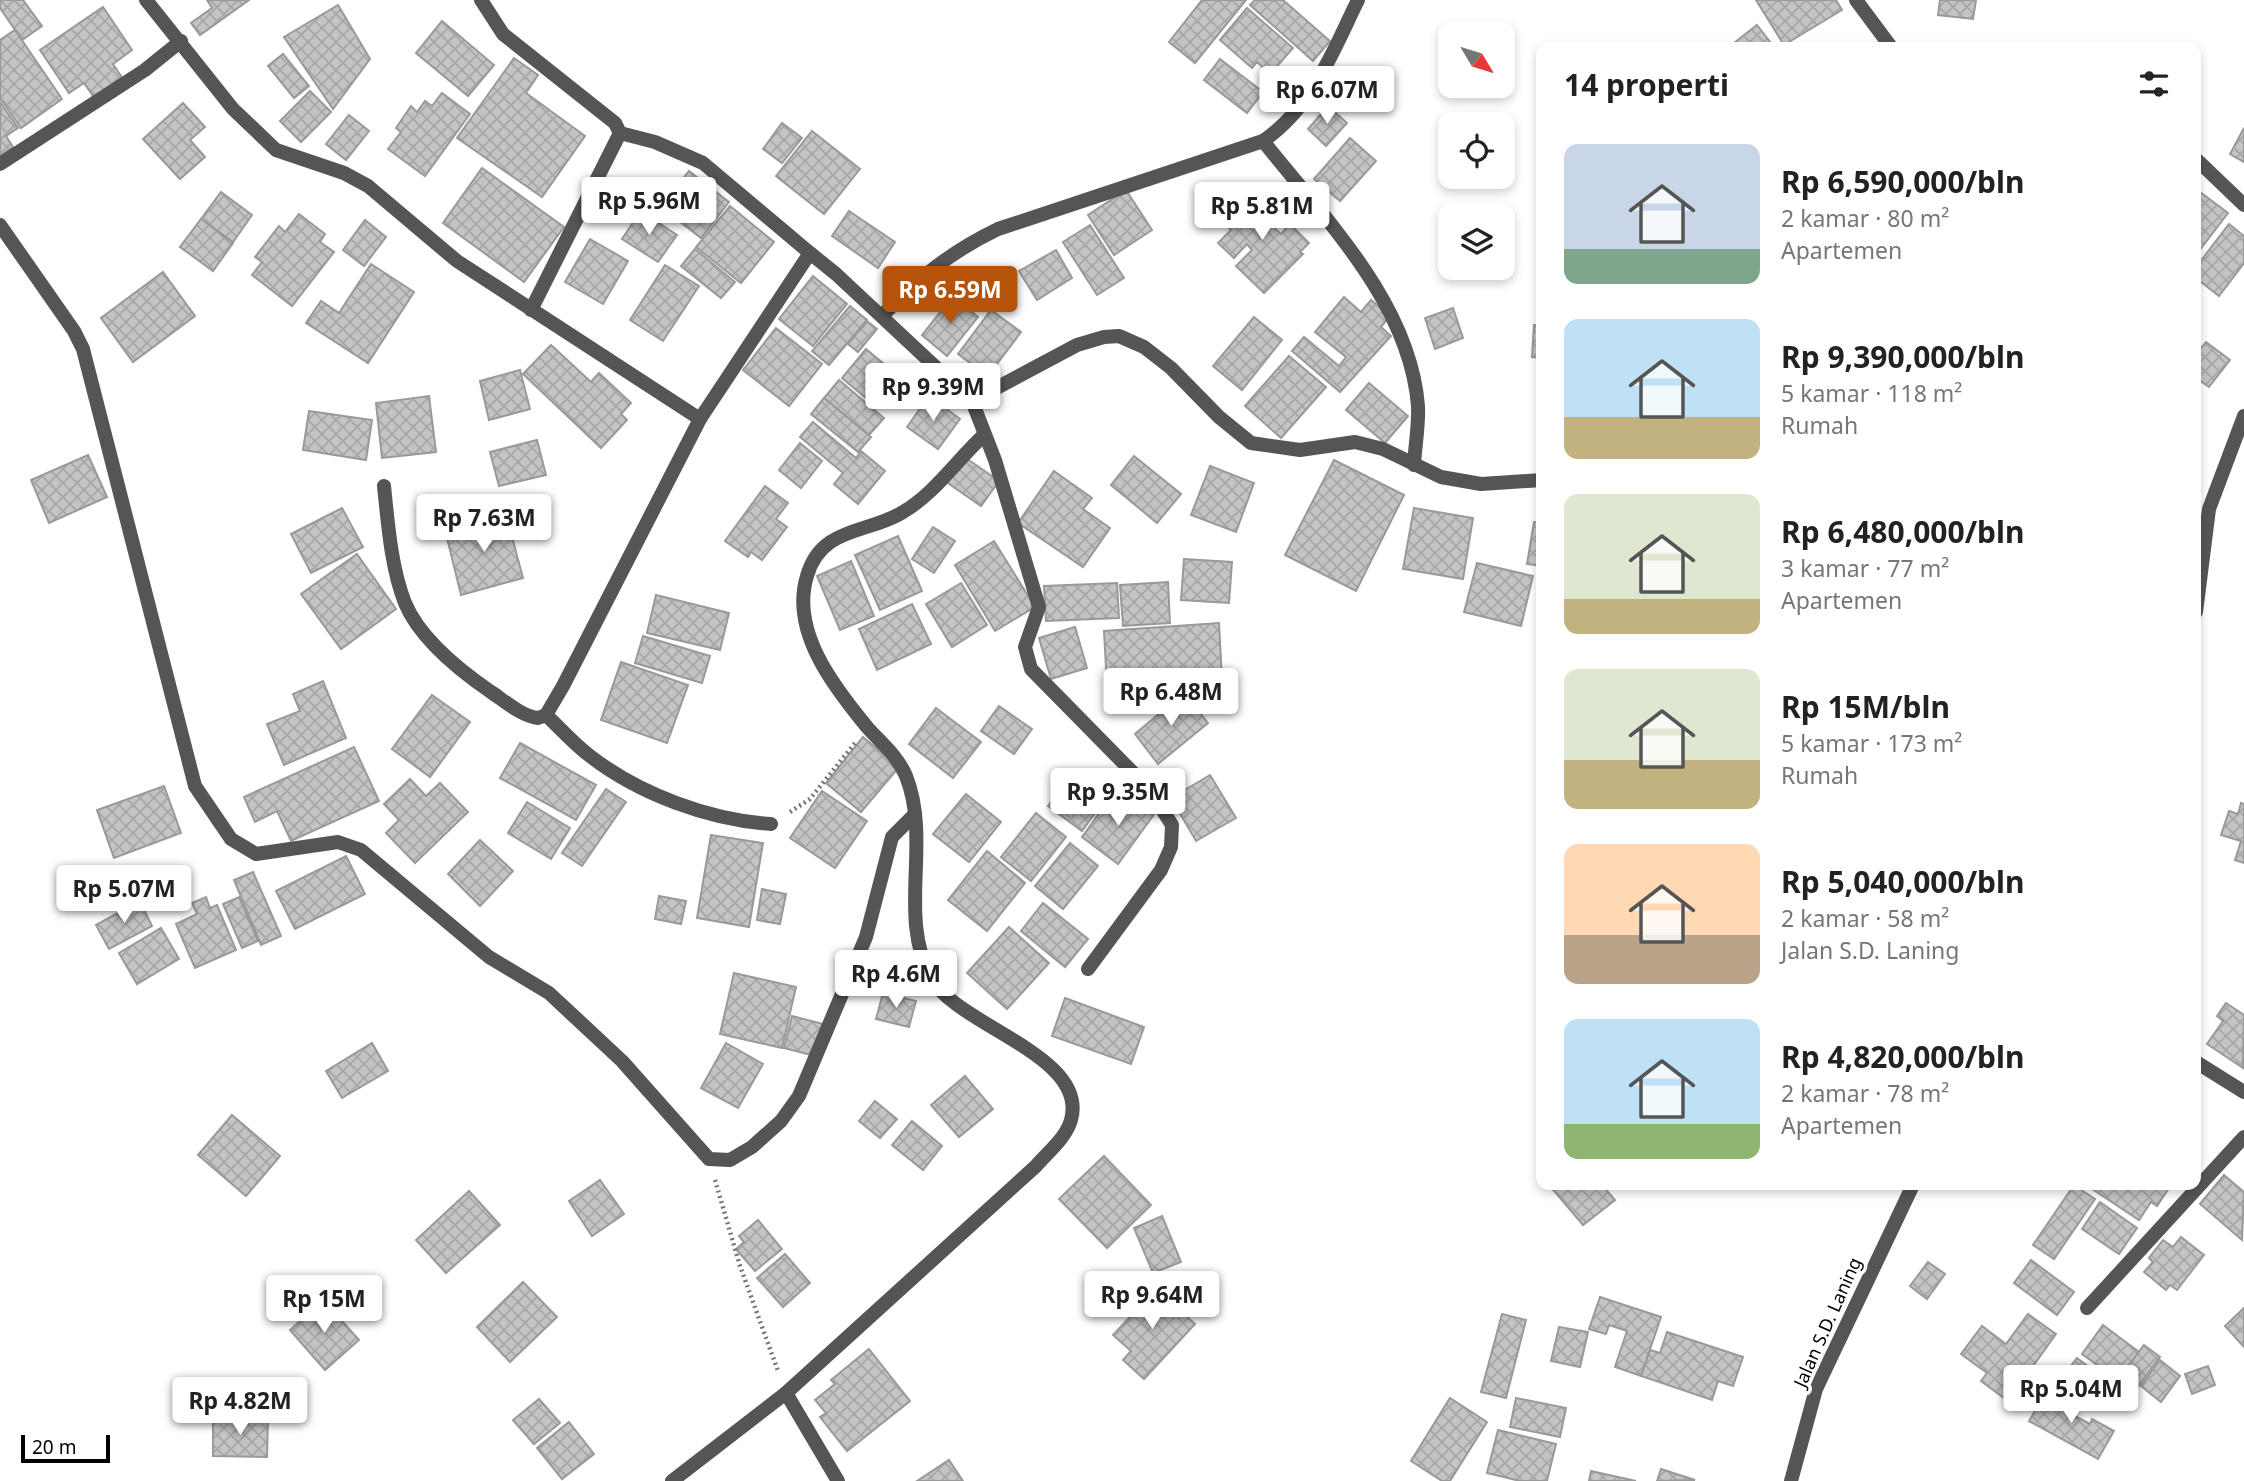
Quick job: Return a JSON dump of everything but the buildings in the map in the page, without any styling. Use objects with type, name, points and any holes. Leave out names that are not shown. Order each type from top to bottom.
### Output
[{"type":"street","points":[[146,0],[233,109],[276,150],[344,173],[368,186],[457,261],[700,419]]},
{"type":"street","points":[[481,0],[503,34],[615,123],[620,133],[676,150],[703,163],[882,316],[972,401],[983,436],[995,460],[1039,607],[1025,647],[1031,670],[1149,789],[1172,825],[1171,847],[1161,870],[1088,969]]},
{"type":"street","points":[[882,316],[962,246],[998,229],[1263,141],[1284,127],[1320,80],[1358,0]]},
{"type":"street","points":[[1856,0],[1887,42]]},
{"type":"street","points":[[0,164],[145,70],[181,41]]},
{"type":"street","points":[[531,310],[620,133]]},
{"type":"street","points":[[1263,141],[1373,280],[1394,321],[1418,406],[1414,466]]},
{"type":"street","points":[[2201,164],[2244,205]]},
{"type":"street","points":[[0,225],[74,331],[83,349],[195,786],[231,839],[256,854],[338,842],[361,850],[489,957],[549,993],[622,1061],[709,1159],[730,1160],[752,1147],[781,1121],[799,1096],[866,937],[892,837],[915,814]]},
{"type":"street","points":[[546,715],[700,419],[810,253]]},
{"type":"street","points":[[972,401],[1077,345],[1104,337],[1119,336],[1144,347],[1171,368],[1219,417],[1251,443],[1300,450],[1355,442],[1383,449],[1441,477],[1482,484],[1536,480]]},
{"type":"street","points":[[2201,572],[2209,509],[2244,416]]},
{"type":"street","points":[[672,1481],[786,1393],[1036,1166],[1062,1138],[1071,1120],[1073,1097],[1065,1081],[1043,1061],[958,1005],[932,981],[914,930],[918,866],[915,814],[905,775],[892,752],[867,727],[811,645],[802,606],[807,575],[825,546],[859,527],[902,513],[983,436]]},
{"type":"street","points":[[384,485],[389,530],[403,592],[406,603],[421,629],[470,678],[531,717],[546,715]]},
{"type":"street","points":[[546,715],[590,756],[649,790],[716,816],[771,824]]},
{"type":"street","points":[[2201,1065],[2244,1092]]},
{"type":"street","points":[[2201,1184],[2244,1137]]},
{"type":"street","name":"Jalan S.D. Laning","points":[[1791,1481],[1816,1389],[1911,1190]]},
{"type":"street","points":[[2087,1308],[2195,1190]]},
{"type":"street","points":[[786,1393],[838,1481]]},
{"type":"path","points":[[771,824],[810,799],[867,727]]},
{"type":"path","points":[[709,1159],[740,1266],[786,1393]]}]
